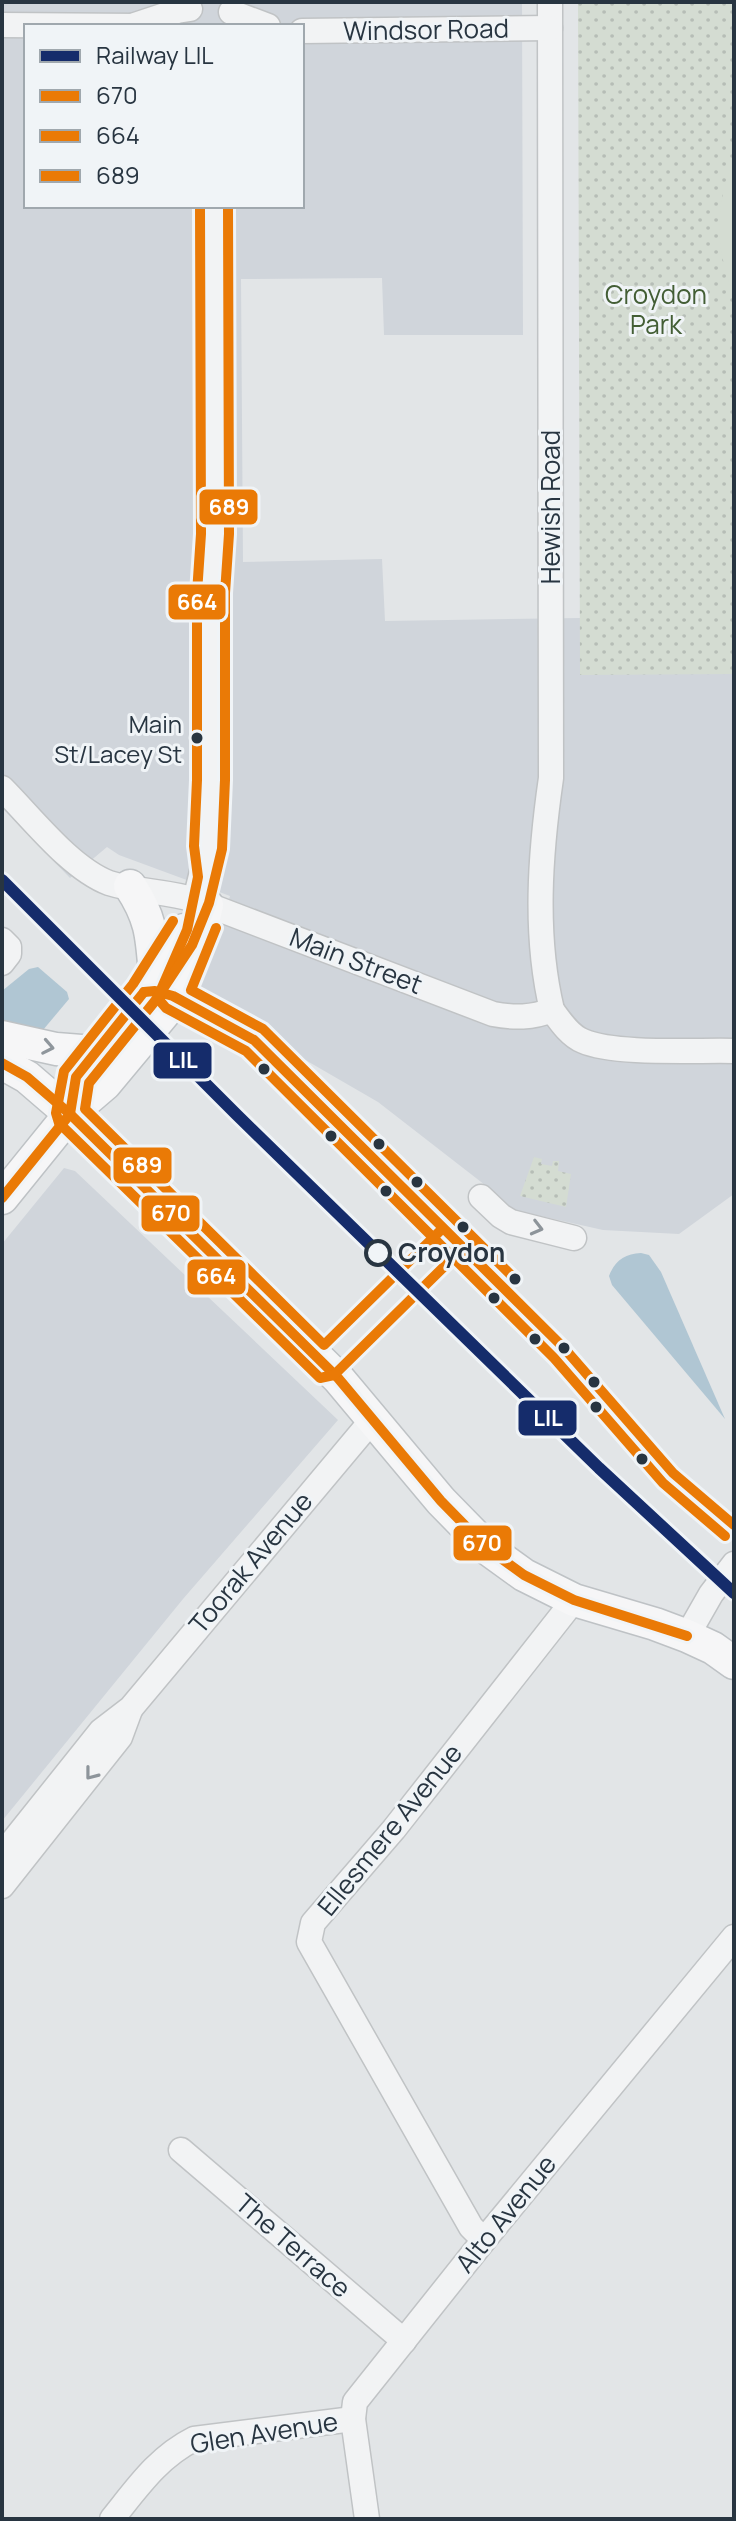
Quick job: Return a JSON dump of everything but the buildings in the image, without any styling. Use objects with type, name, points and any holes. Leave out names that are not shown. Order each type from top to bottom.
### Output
[{"type":"main road","points":[[130,886],[145,910],[151,930],[155,976]]},
{"type":"main road","points":[[70,1114],[76,1077],[155,976],[201,902]]},
{"type":"main road","points":[[2,1198],[70,1114],[105,1084],[165,1012],[200,934],[201,902]]},
{"type":"main road","points":[[2,1037],[56,1049],[94,1052]]},
{"type":"main road","points":[[2,1063],[27,1077],[70,1114],[338,1378],[441,1501],[488,1549],[524,1575],[574,1600],[687,1636],[713,1648],[734,1663]]},
{"type":"street","name":"Hewish Road","points":[[550,2],[551,763],[542,879],[544,975],[552,1010]]},
{"type":"street","points":[[140,24],[177,11],[210,9],[261,24]]},
{"type":"street","points":[[2,25],[24,25]]},
{"type":"street","name":"Windsor Road","points":[[304,31],[550,28]]},
{"type":"street","points":[[201,902],[212,878],[208,847],[211,593],[215,534],[214,208]]},
{"type":"street","name":"Main Street","points":[[2,788],[75,862],[101,879],[164,891],[201,902],[493,1014],[513,1018],[552,1010]]},
{"type":"street","points":[[2,940],[9,947],[9,954],[2,963]]},
{"type":"street","points":[[552,1010],[576,1037],[608,1048],[734,1051]]},
{"type":"street","points":[[481,1197],[511,1222],[574,1238]]},
{"type":"street","name":"Toorak Avenue","points":[[2,1855],[101,1731],[131,1708],[373,1419]]},
{"type":"street","points":[[687,1636],[711,1594],[734,1564]]},
{"type":"street","name":"Ellesmere Avenue","points":[[484,2240],[471,2227],[309,1942],[313,1923],[394,1829],[574,1600]]},
{"type":"street","name":"Toorak Avenue","points":[[2,1886],[120,1737],[131,1708]]},
{"type":"street","name":"Alto Avenue","points":[[353,2419],[355,2402],[734,1937]]},
{"type":"street","name":"The Terrace","points":[[181,2150],[404,2341]]},
{"type":"street","points":[[353,2419],[367,2519]]},
{"type":"street","name":"Glen Avenue","points":[[112,2519],[155,2465],[194,2439],[353,2419]]},
{"type":"shaded area","points":[[2,2],[522,2],[523,335],[384,335],[382,278],[241,279],[243,562],[382,559],[385,621],[580,618],[580,674],[734,674],[734,1194],[679,1234],[603,1230],[505,1208],[485,1185],[378,1102],[202,1000],[198,992],[200,970],[218,936],[230,896],[119,855],[107,847],[70,878],[2,808]]},
{"type":"shaded area","points":[[64,1168],[75,1171],[338,1420],[183,1599],[2,1821],[2,1244]]},
{"type":"green space","name":"Croydon Park","points":[[578,2],[734,2],[734,674],[580,675]]},
{"type":"green space","points":[[734,157],[734,296],[723,260],[719,226],[723,193]]},
{"type":"green space","points":[[534,1157],[542,1159],[541,1164],[552,1166],[553,1161],[559,1161],[558,1171],[571,1174],[566,1207],[520,1196]]},
{"type":"water","points":[[38,967],[67,992],[69,999],[43,1030],[2,1021],[2,991],[29,969]]},
{"type":"water","points":[[649,1255],[661,1272],[725,1419],[612,1285],[609,1276],[618,1262],[625,1256]]},
{"type":"rail line","name":"LIL","points":[[2,880],[237,1115],[599,1468],[734,1593]]},
{"type":"transit line","name":"664","points":[[200,208],[201,534],[197,593],[194,846],[198,877],[187,930],[160,992],[160,1001],[166,1008],[246,1051],[554,1358],[663,1483],[725,1536]]},
{"type":"transit line","name":"689","points":[[228,208],[229,534],[225,593],[222,849],[209,903],[192,945],[155,1001],[89,1083],[85,1109],[324,1345],[442,1229]]},
{"type":"transit line","name":"664","points":[[173,921],[133,984],[64,1071],[56,1113],[59,1123],[320,1378],[334,1375],[462,1249]]},
{"type":"transit line","name":"689","points":[[216,928],[191,990],[263,1029],[515,1279]]},
{"type":"transit line","name":"670","points":[[144,992],[155,991],[173,996],[254,1040],[564,1348],[673,1473],[734,1525]]},
{"type":"transit line","name":"670","points":[[2,1198],[70,1114],[76,1077],[144,992]]},
{"type":"transit line","name":"670","points":[[2,1063],[27,1077],[70,1114],[338,1378],[441,1501],[488,1549],[524,1575],[574,1600],[687,1636]]},
{"type":"place","name":"Main St/Lacey St","points":[[197,738]]},
{"type":"place","name":"Croydon","points":[[378,1253]]}]
